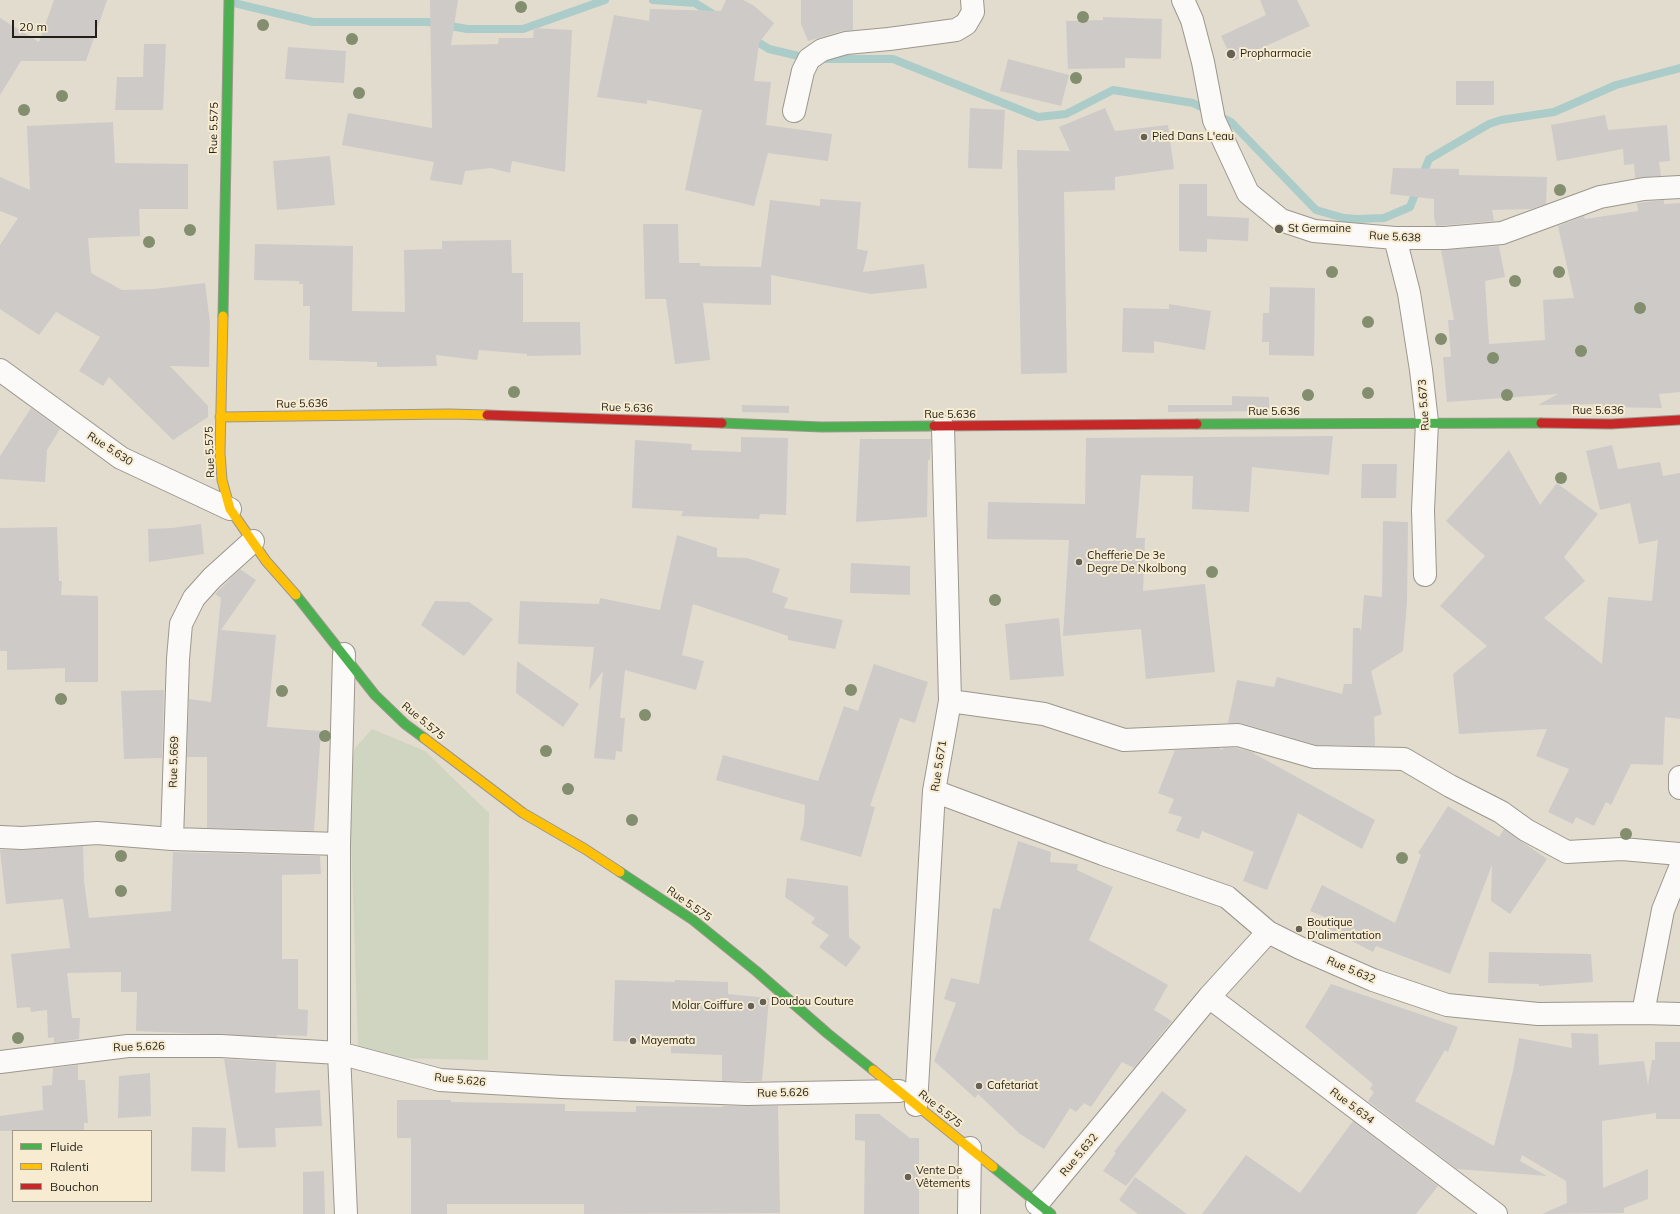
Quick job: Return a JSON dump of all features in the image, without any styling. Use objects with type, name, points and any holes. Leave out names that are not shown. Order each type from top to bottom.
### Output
[{"type":"street","name":"Rue 5.575","points":[[229,0],[220,453],[222,480],[230,510],[266,561],[308,609],[376,695],[405,724],[524,813],[584,849],[693,920],[756,971],[827,1033],[1044,1209]]},
{"type":"street","points":[[794,111],[803,71],[809,59],[822,50],[846,43],[956,30],[966,24],[973,12],[972,0]]},
{"type":"street","name":"Rue 5.638","points":[[1183,0],[1192,20],[1203,62],[1214,120],[1248,193],[1281,220],[1314,231],[1395,238],[1445,238],[1502,233],[1600,196],[1644,189],[1680,187]]},
{"type":"street","name":"Rue 5.673","points":[[1395,238],[1409,293],[1421,370],[1427,422],[1423,510],[1424,575]]},
{"type":"street","name":"Rue 5.630","points":[[0,370],[121,458],[230,510]]},
{"type":"street","name":"Rue 5.636","points":[[220,417],[449,414],[822,427],[1427,422],[1611,424],[1680,420]]},
{"type":"street","name":"Rue 5.671","points":[[916,1105],[934,791],[950,701],[944,427]]},
{"type":"street","name":"Rue 5.669","points":[[172,839],[178,659],[182,624],[194,598],[212,578],[253,541]]},
{"type":"street","points":[[344,654],[339,844],[339,1052],[346,1214]]},
{"type":"street","points":[[950,701],[1044,714],[1124,740],[1238,735],[1314,757],[1404,759],[1450,786],[1501,812],[1526,830],[1567,852],[1622,849],[1680,854]]},
{"type":"street","points":[[1680,777],[1680,788]]},
{"type":"street","points":[[934,791],[1103,854],[1227,897],[1268,932]]},
{"type":"street","points":[[0,837],[22,838],[97,833],[172,839],[339,844]]},
{"type":"street","points":[[1642,1013],[1663,910],[1680,868]]},
{"type":"street","name":"Rue 5.632","points":[[1044,1209],[1209,997],[1268,932],[1300,948],[1373,980],[1447,1005],[1538,1014],[1680,1014]]},
{"type":"street","name":"Rue 5.634","points":[[1209,997],[1496,1214]]},
{"type":"street","name":"Rue 5.626","points":[[0,1058],[128,1046],[221,1046],[339,1052],[440,1080],[562,1087],[747,1094],[899,1091]]},
{"type":"street","points":[[969,1214],[970,1148]]},
{"type":"green space","points":[[372,729],[425,751],[489,813],[488,1060],[388,1058],[358,1047],[349,775],[355,748]]},
{"type":"building","points":[[54,0],[107,0],[86,61],[21,61],[0,95],[0,18],[39,42]]},
{"type":"building","points":[[430,0],[458,0],[451,45],[498,44],[499,38],[533,38],[534,28],[572,30],[565,172],[512,161],[510,173],[491,168],[465,171],[462,185],[430,180],[434,162],[342,145],[348,113],[432,128]]},
{"type":"building","points":[[726,0],[743,0],[753,5],[774,23],[759,43],[754,81],[771,82],[766,125],[832,134],[828,161],[768,153],[754,206],[685,190],[702,110],[647,100],[647,104],[597,97],[614,15],[649,21],[650,9],[721,11]]},
{"type":"building","points":[[801,0],[853,0],[853,30],[842,31],[808,41],[801,24]]},
{"type":"building","points":[[1260,0],[1297,0],[1310,26],[1233,61],[1221,36],[1266,15]]},
{"type":"building","points":[[1103,17],[1162,19],[1161,59],[1125,58],[1125,68],[1068,69],[1066,21],[1103,20]]},
{"type":"building","points":[[144,44],[166,44],[163,110],[115,110],[117,77],[143,77]]},
{"type":"building","points":[[288,47],[346,51],[344,83],[285,79]]},
{"type":"building","points":[[1008,59],[1069,75],[1061,106],[1000,91]]},
{"type":"building","points":[[1456,81],[1494,81],[1494,105],[1456,105]]},
{"type":"building","points":[[970,108],[1005,110],[1002,169],[968,168]]},
{"type":"building","points":[[1105,108],[1115,131],[1168,125],[1174,169],[1115,177],[1115,190],[1064,192],[1067,373],[1021,374],[1017,150],[1070,151],[1059,127]]},
{"type":"building","points":[[1605,115],[1608,130],[1667,125],[1670,161],[1659,162],[1661,176],[1635,178],[1634,164],[1624,165],[1623,149],[1557,161],[1551,125]]},
{"type":"building","points":[[113,122],[115,163],[188,164],[188,209],[139,209],[140,236],[88,238],[91,273],[122,290],[154,289],[205,283],[210,323],[209,367],[170,366],[208,406],[208,417],[173,440],[109,377],[103,386],[79,371],[100,337],[56,312],[39,335],[0,309],[0,245],[18,218],[0,211],[0,177],[30,190],[27,126]]},
{"type":"building","points":[[330,156],[335,205],[277,210],[273,161]]},
{"type":"building","points":[[1393,168],[1459,169],[1459,175],[1547,177],[1546,204],[1531,209],[1492,210],[1494,221],[1436,226],[1434,216],[1434,199],[1390,194]]},
{"type":"building","points":[[1179,184],[1207,184],[1207,216],[1249,218],[1248,241],[1207,239],[1207,252],[1179,251]]},
{"type":"building","points":[[820,199],[861,202],[857,249],[868,251],[863,272],[924,264],[927,288],[871,294],[771,275],[771,305],[703,303],[710,360],[675,364],[666,299],[645,299],[643,224],[678,224],[679,263],[700,263],[700,266],[761,267],[770,200],[820,206]]},
{"type":"building","points":[[1664,200],[1664,204],[1680,203],[1680,392],[1659,394],[1662,408],[1602,407],[1602,404],[1538,405],[1558,394],[1447,402],[1443,357],[1451,357],[1448,320],[1454,320],[1441,250],[1499,246],[1505,277],[1485,281],[1489,344],[1545,340],[1543,300],[1574,298],[1558,226],[1584,216],[1585,219],[1638,211],[1637,203]]},
{"type":"building","points":[[511,240],[512,273],[523,273],[523,322],[580,322],[581,355],[527,356],[527,354],[479,350],[477,360],[436,355],[437,366],[377,367],[377,362],[309,360],[310,306],[303,306],[303,284],[299,284],[299,281],[254,280],[255,244],[353,246],[352,311],[405,312],[404,250],[442,249],[442,241]]},
{"type":"building","points":[[1270,287],[1315,288],[1314,356],[1269,355],[1269,342],[1262,342],[1263,313],[1269,313]]},
{"type":"building","points":[[1169,304],[1211,311],[1205,350],[1154,341],[1154,353],[1122,352],[1123,308],[1169,309]]},
{"type":"building","points":[[1232,396],[1269,397],[1269,411],[1273,411],[1168,412],[1168,405],[1232,405]]},
{"type":"building","points":[[742,405],[789,406],[789,413],[742,412]]},
{"type":"building","points":[[31,408],[60,429],[47,450],[45,482],[0,479],[0,456]]},
{"type":"building","points":[[1333,436],[1329,475],[1252,467],[1249,512],[1192,509],[1193,476],[1141,475],[1136,538],[1145,538],[1143,591],[1205,584],[1215,672],[1146,679],[1141,629],[1063,636],[1069,540],[987,539],[988,502],[1085,504],[1086,438]]},
{"type":"building","points":[[741,437],[788,438],[786,515],[760,514],[759,519],[681,516],[683,511],[632,508],[635,440],[692,444],[691,450],[741,452]]},
{"type":"building","points":[[860,439],[931,439],[930,460],[928,460],[927,517],[856,522]]},
{"type":"building","points":[[1612,445],[1618,469],[1660,462],[1663,476],[1680,473],[1680,719],[1665,717],[1663,765],[1631,764],[1611,805],[1606,802],[1594,826],[1576,817],[1573,824],[1548,812],[1569,769],[1536,756],[1547,729],[1459,734],[1453,674],[1487,646],[1440,606],[1485,556],[1446,521],[1509,450],[1540,505],[1557,483],[1598,514],[1564,557],[1585,581],[1544,618],[1602,664],[1608,597],[1652,601],[1658,540],[1639,544],[1630,503],[1600,510],[1586,451]]},
{"type":"building","points":[[1362,464],[1397,464],[1396,498],[1361,498]]},
{"type":"building","points":[[1383,521],[1408,522],[1407,602],[1403,651],[1371,671],[1382,714],[1374,717],[1375,746],[1316,745],[1241,723],[1228,723],[1237,680],[1274,687],[1277,677],[1342,694],[1344,684],[1352,684],[1353,628],[1360,628],[1361,632],[1364,595],[1382,597]]},
{"type":"building","points":[[201,524],[204,554],[149,562],[148,529],[172,528]]},
{"type":"building","points":[[57,527],[59,581],[62,581],[61,595],[98,596],[98,682],[65,682],[65,668],[7,670],[7,651],[0,651],[0,528]]},
{"type":"building","points":[[677,535],[717,548],[717,557],[747,558],[780,569],[772,592],[788,598],[784,608],[843,620],[835,649],[788,640],[788,636],[693,604],[682,655],[704,661],[696,690],[625,670],[620,718],[625,718],[622,752],[616,751],[615,760],[594,758],[603,671],[589,690],[594,647],[518,644],[520,601],[599,604],[600,598],[660,610]]},
{"type":"building","points":[[851,563],[910,566],[910,595],[850,593]]},
{"type":"building","points":[[240,569],[256,580],[221,630],[276,635],[267,727],[321,731],[314,831],[207,828],[207,757],[187,757],[189,699],[211,702],[221,598],[215,594]]},
{"type":"building","points":[[435,601],[469,602],[493,619],[464,656],[421,625]]},
{"type":"building","points":[[1059,618],[1064,676],[1010,680],[1005,624]]},
{"type":"building","points":[[517,661],[579,704],[563,727],[516,693]]},
{"type":"building","points":[[874,664],[928,682],[915,723],[900,718],[870,806],[875,807],[861,857],[800,840],[804,824],[805,805],[716,780],[723,755],[818,781],[844,706],[858,711]]},
{"type":"building","points":[[164,690],[162,758],[124,759],[121,691]]},
{"type":"building","points":[[1218,748],[1223,750],[1223,748],[1236,748],[1256,753],[1253,753],[1375,820],[1362,849],[1298,813],[1267,890],[1243,881],[1254,852],[1202,831],[1199,839],[1176,831],[1182,817],[1168,813],[1174,799],[1158,793],[1175,750]]},
{"type":"building","points":[[1448,806],[1499,837],[1504,829],[1547,859],[1510,914],[1491,901],[1492,865],[1450,974],[1376,946],[1373,952],[1323,926],[1327,918],[1310,911],[1322,885],[1395,923],[1421,855],[1418,853]]},
{"type":"building","points":[[1018,841],[1051,852],[1050,862],[1078,864],[1077,870],[1113,887],[1089,940],[1168,985],[1154,1010],[1172,1021],[1134,1068],[1122,1062],[1091,1107],[1084,1103],[1076,1112],[1070,1108],[1044,1149],[1020,1134],[978,1094],[975,1098],[934,1061],[956,1003],[944,999],[951,978],[979,984],[993,908],[1000,909]]},
{"type":"building","points":[[83,846],[84,881],[89,918],[171,911],[173,852],[320,856],[321,874],[282,875],[282,959],[298,959],[298,1009],[308,1010],[307,1036],[277,1035],[277,1037],[136,1031],[137,992],[121,992],[121,972],[67,973],[72,1018],[80,1018],[79,1039],[54,1043],[54,1037],[48,1038],[47,1010],[31,1012],[30,1007],[17,1008],[11,954],[70,948],[63,899],[6,904],[0,850]]},
{"type":"building","points":[[787,878],[848,886],[849,937],[861,947],[846,967],[819,947],[829,935],[811,923],[815,918],[785,897]]},
{"type":"building","points":[[1489,952],[1591,954],[1593,982],[1539,986],[1539,984],[1488,983]]},
{"type":"building","points":[[615,980],[728,982],[728,994],[768,998],[762,1081],[722,1081],[722,1055],[671,1053],[671,1043],[613,1041]]},
{"type":"building","points":[[1331,984],[1458,1027],[1448,1052],[1445,1050],[1415,1101],[1494,1146],[1513,1071],[1519,1038],[1572,1048],[1571,1033],[1598,1034],[1599,1065],[1644,1061],[1648,1085],[1652,1060],[1655,1060],[1655,1042],[1680,1042],[1680,1119],[1656,1119],[1656,1113],[1602,1121],[1603,1188],[1648,1169],[1648,1199],[1624,1208],[1624,1213],[1542,1214],[1567,1203],[1566,1181],[1522,1155],[1520,1161],[1547,1176],[1457,1169],[1368,1101],[1374,1092],[1370,1089],[1373,1084],[1305,1027]]},
{"type":"building","points":[[224,1059],[276,1062],[275,1093],[320,1090],[322,1126],[275,1128],[276,1147],[238,1148]]},
{"type":"building","points":[[78,1065],[78,1080],[85,1080],[88,1123],[84,1123],[84,1130],[0,1131],[0,1116],[43,1110],[42,1086],[52,1085],[53,1068]]},
{"type":"building","points":[[150,1073],[151,1116],[118,1118],[119,1076]]},
{"type":"building","points":[[1162,1091],[1187,1110],[1126,1186],[1103,1171],[1116,1153],[1114,1152]]},
{"type":"building","points":[[397,1100],[451,1100],[451,1102],[565,1104],[565,1111],[636,1112],[636,1106],[778,1106],[780,1213],[584,1214],[584,1204],[447,1204],[447,1214],[411,1214],[411,1138],[397,1138]]},
{"type":"building","points":[[855,1114],[879,1114],[910,1138],[919,1138],[919,1214],[864,1214],[865,1141],[855,1140]]},
{"type":"building","points":[[1353,1121],[1438,1186],[1416,1214],[1202,1214],[1246,1155],[1300,1193]]},
{"type":"building","points":[[192,1127],[226,1128],[225,1172],[191,1171]]},
{"type":"building","points":[[324,1171],[325,1214],[303,1214],[303,1172]]},
{"type":"building","points":[[1135,1177],[1187,1214],[1138,1214],[1119,1200]]},
{"type":"waterway","points":[[230,2],[313,22],[428,22],[467,29],[523,29],[605,0]]},
{"type":"waterway","points":[[653,0],[695,3],[716,16]]},
{"type":"waterway","points":[[751,38],[769,49],[807,58]]},
{"type":"waterway","points":[[821,59],[893,59],[1038,117],[1066,114],[1113,90],[1193,103],[1231,122],[1316,210],[1344,218],[1357,219],[1384,218],[1410,207],[1429,159],[1489,124],[1501,120],[1554,112],[1616,85],[1680,68]]},
{"type":"traffic: fast","points":[[223,316],[229,0]]},
{"type":"traffic: fast","points":[[722,423],[822,427],[934,426]]},
{"type":"traffic: fast","points":[[1197,424],[1541,423]]},
{"type":"traffic: fast","points":[[296,595],[375,695],[405,724],[424,738]]},
{"type":"traffic: fast","points":[[620,872],[693,920],[873,1070]]},
{"type":"traffic: fast","points":[[993,1167],[1051,1214]]},
{"type":"traffic: slow","points":[[223,316],[220,453],[222,480],[230,509],[266,561],[296,595]]},
{"type":"traffic: slow","points":[[220,417],[449,414],[487,415]]},
{"type":"traffic: slow","points":[[424,738],[523,813],[585,849],[620,872]]},
{"type":"traffic: slow","points":[[873,1070],[993,1167]]},
{"type":"traffic: jam","points":[[487,415],[722,423]]},
{"type":"traffic: jam","points":[[1541,423],[1611,424],[1680,420]]},
{"type":"traffic: jam","points":[[934,426],[1197,424]]},
{"type":"place","name":"Propharmacie","points":[[1231,54]]},
{"type":"place","name":"Pied Dans L'eau","points":[[1144,137]]},
{"type":"place","name":"St Germaine","points":[[1279,229]]},
{"type":"place","name":"Chefferie De 3e Degre De Nkolbong","points":[[1079,562]]},
{"type":"place","name":"Boutique D'alimentation","points":[[1299,929]]},
{"type":"place","name":"Doudou Couture","points":[[763,1002]]},
{"type":"place","name":"Molar Coiffure","points":[[751,1006]]},
{"type":"place","name":"Mayemata","points":[[633,1041]]},
{"type":"place","name":"Cafetariat","points":[[979,1086]]},
{"type":"place","name":"Vente De Vêtements","points":[[908,1177]]}]
